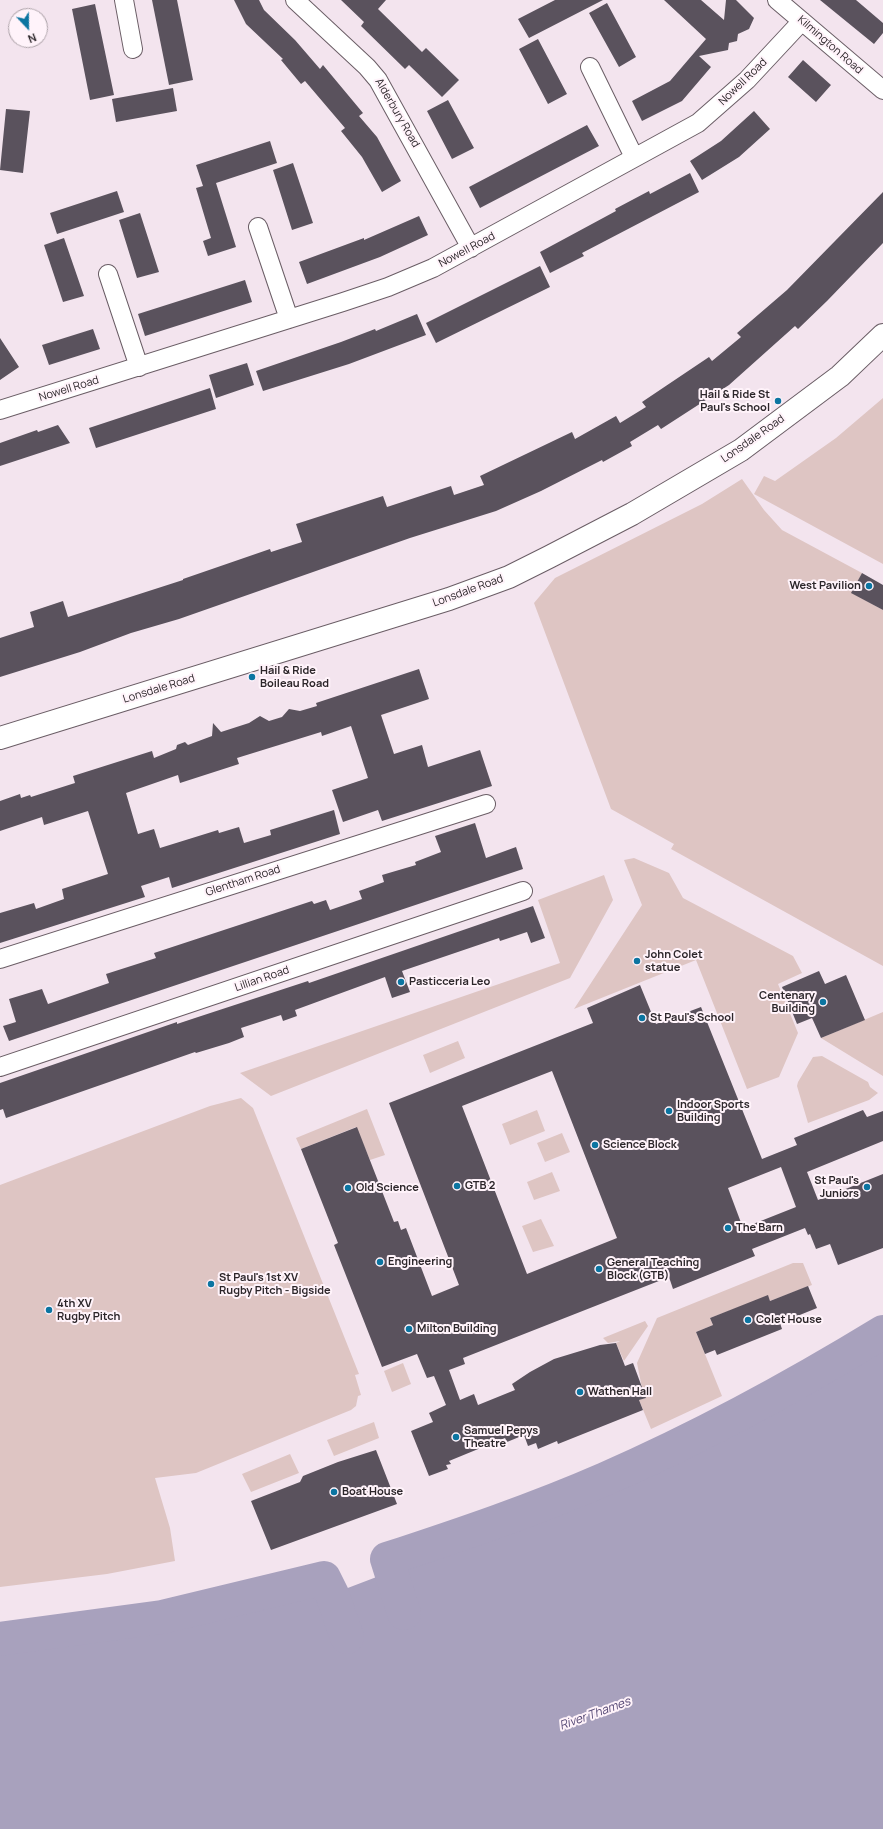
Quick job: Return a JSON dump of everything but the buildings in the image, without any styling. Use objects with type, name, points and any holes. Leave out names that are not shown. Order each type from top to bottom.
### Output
[{"type":"main road","name":"Lonsdale Road","points":[[0,738],[449,599],[509,576],[632,514],[741,450],[840,376],[883,336]]},
{"type":"street","points":[[124,0],[133,49]]},
{"type":"street","name":"Alderbury Road","points":[[295,0],[367,67],[378,80],[471,248]]},
{"type":"street","name":"Kilmington Road","points":[[777,0],[883,90]]},
{"type":"street","name":"Nowell Road","points":[[0,410],[388,287],[433,268],[684,131],[711,113],[747,80],[802,21]]},
{"type":"street","points":[[590,67],[634,157]]},
{"type":"street","points":[[258,227],[289,319]]},
{"type":"street","points":[[108,274],[139,367]]},
{"type":"street","name":"Glentham Road","points":[[0,959],[486,804]]},
{"type":"street","name":"Lillian Road","points":[[0,1067],[524,891]]},
{"type":"shaded area","points":[[883,398],[883,564],[754,494],[764,476],[775,481],[836,438]]},
{"type":"shaded area","points":[[742,479],[764,510],[782,530],[862,573],[852,593],[883,610],[883,966],[671,849],[674,844],[611,809],[534,603],[555,578],[702,504]]},
{"type":"shaded area","points":[[634,858],[669,873],[683,898],[793,956],[802,973],[778,984],[798,1033],[779,1077],[747,1089],[696,960],[574,1009],[642,905],[624,860]]},
{"type":"shaded area","points":[[604,875],[613,900],[570,978],[271,1096],[240,1073],[560,963],[538,900]]},
{"type":"shaded area","points":[[883,1012],[883,1076],[821,1038]]},
{"type":"shaded area","points":[[458,1041],[465,1058],[430,1073],[423,1055]]},
{"type":"shaded area","points":[[822,1056],[868,1082],[870,1087],[878,1093],[869,1100],[808,1123],[797,1086],[813,1057]]},
{"type":"shaded area","points":[[241,1098],[253,1108],[359,1374],[355,1375],[361,1395],[358,1396],[356,1406],[351,1410],[196,1473],[155,1478],[170,1528],[175,1561],[107,1574],[0,1587],[0,1185],[210,1106]]},
{"type":"shaded area","points":[[367,1109],[385,1155],[370,1160],[356,1127],[301,1149],[296,1138]]},
{"type":"shaded area","points":[[537,1110],[545,1131],[510,1145],[502,1124]]},
{"type":"shaded area","points":[[562,1133],[570,1152],[545,1162],[537,1143]]},
{"type":"shaded area","points":[[552,1172],[560,1191],[534,1200],[527,1182]]},
{"type":"shaded area","points":[[541,1219],[554,1246],[533,1252],[522,1226]]},
{"type":"shaded area","points":[[793,1263],[803,1263],[812,1285],[770,1301],[768,1296],[710,1318],[713,1325],[696,1332],[722,1396],[651,1429],[639,1400],[646,1398],[642,1388],[637,1363],[657,1318]]},
{"type":"shaded area","points":[[645,1321],[648,1326],[624,1361],[616,1343],[620,1341],[608,1343],[603,1338]]},
{"type":"shaded area","points":[[403,1363],[411,1384],[392,1392],[384,1371]]},
{"type":"shaded area","points":[[374,1422],[379,1438],[334,1456],[327,1440]]},
{"type":"shaded area","points":[[290,1454],[299,1473],[251,1492],[242,1474]]},
{"type":"water","name":"River Thames","points":[[883,1332],[883,1829],[0,1829],[0,1639],[162,1617],[324,1578],[332,1594],[387,1573],[389,1568],[387,1559],[524,1512],[641,1463],[711,1429],[781,1392]]},
{"type":"waterway","points":[[404,1613],[387,1559],[524,1512],[641,1463],[711,1429],[781,1392],[883,1332]]},
{"type":"waterway","points":[[0,1639],[162,1617],[324,1578],[332,1594],[347,1637]]},
{"type":"place","name":"Hail & Ride St Paul's School","points":[[778,401]]},
{"type":"place","name":"West Pavilion","points":[[869,586]]},
{"type":"place","name":"Hail & Ride Boileau Road","points":[[252,677]]},
{"type":"place","name":"John Colet statue","points":[[637,961]]},
{"type":"place","name":"Pasticceria Leo","points":[[401,982]]},
{"type":"place","name":"Centenary Building","points":[[823,1002]]},
{"type":"place","name":"St Paul's School","points":[[642,1018]]},
{"type":"place","name":"Indoor Sports Building","points":[[669,1111]]},
{"type":"place","name":"Science Block","points":[[595,1145]]},
{"type":"place","name":"GTB 2","points":[[457,1186]]},
{"type":"place","name":"St Paul's Juniors","points":[[867,1187]]},
{"type":"place","name":"Old Science","points":[[348,1188]]},
{"type":"place","name":"The Barn","points":[[728,1228]]},
{"type":"place","name":"Engineering","points":[[380,1262]]},
{"type":"place","name":"General Teaching Block (GTB)","points":[[599,1269]]},
{"type":"place","name":"St Paul's 1st XV Rugby Pitch - Bigside","points":[[211,1284]]},
{"type":"place","name":"4th XV Rugby Pitch","points":[[49,1310]]},
{"type":"place","name":"Colet House","points":[[748,1320]]},
{"type":"place","name":"Milton Building","points":[[409,1329]]},
{"type":"place","name":"Wathen Hall","points":[[580,1392]]},
{"type":"place","name":"Samuel Pepys Theatre","points":[[456,1437]]},
{"type":"place","name":"Boat House","points":[[334,1492]]}]
